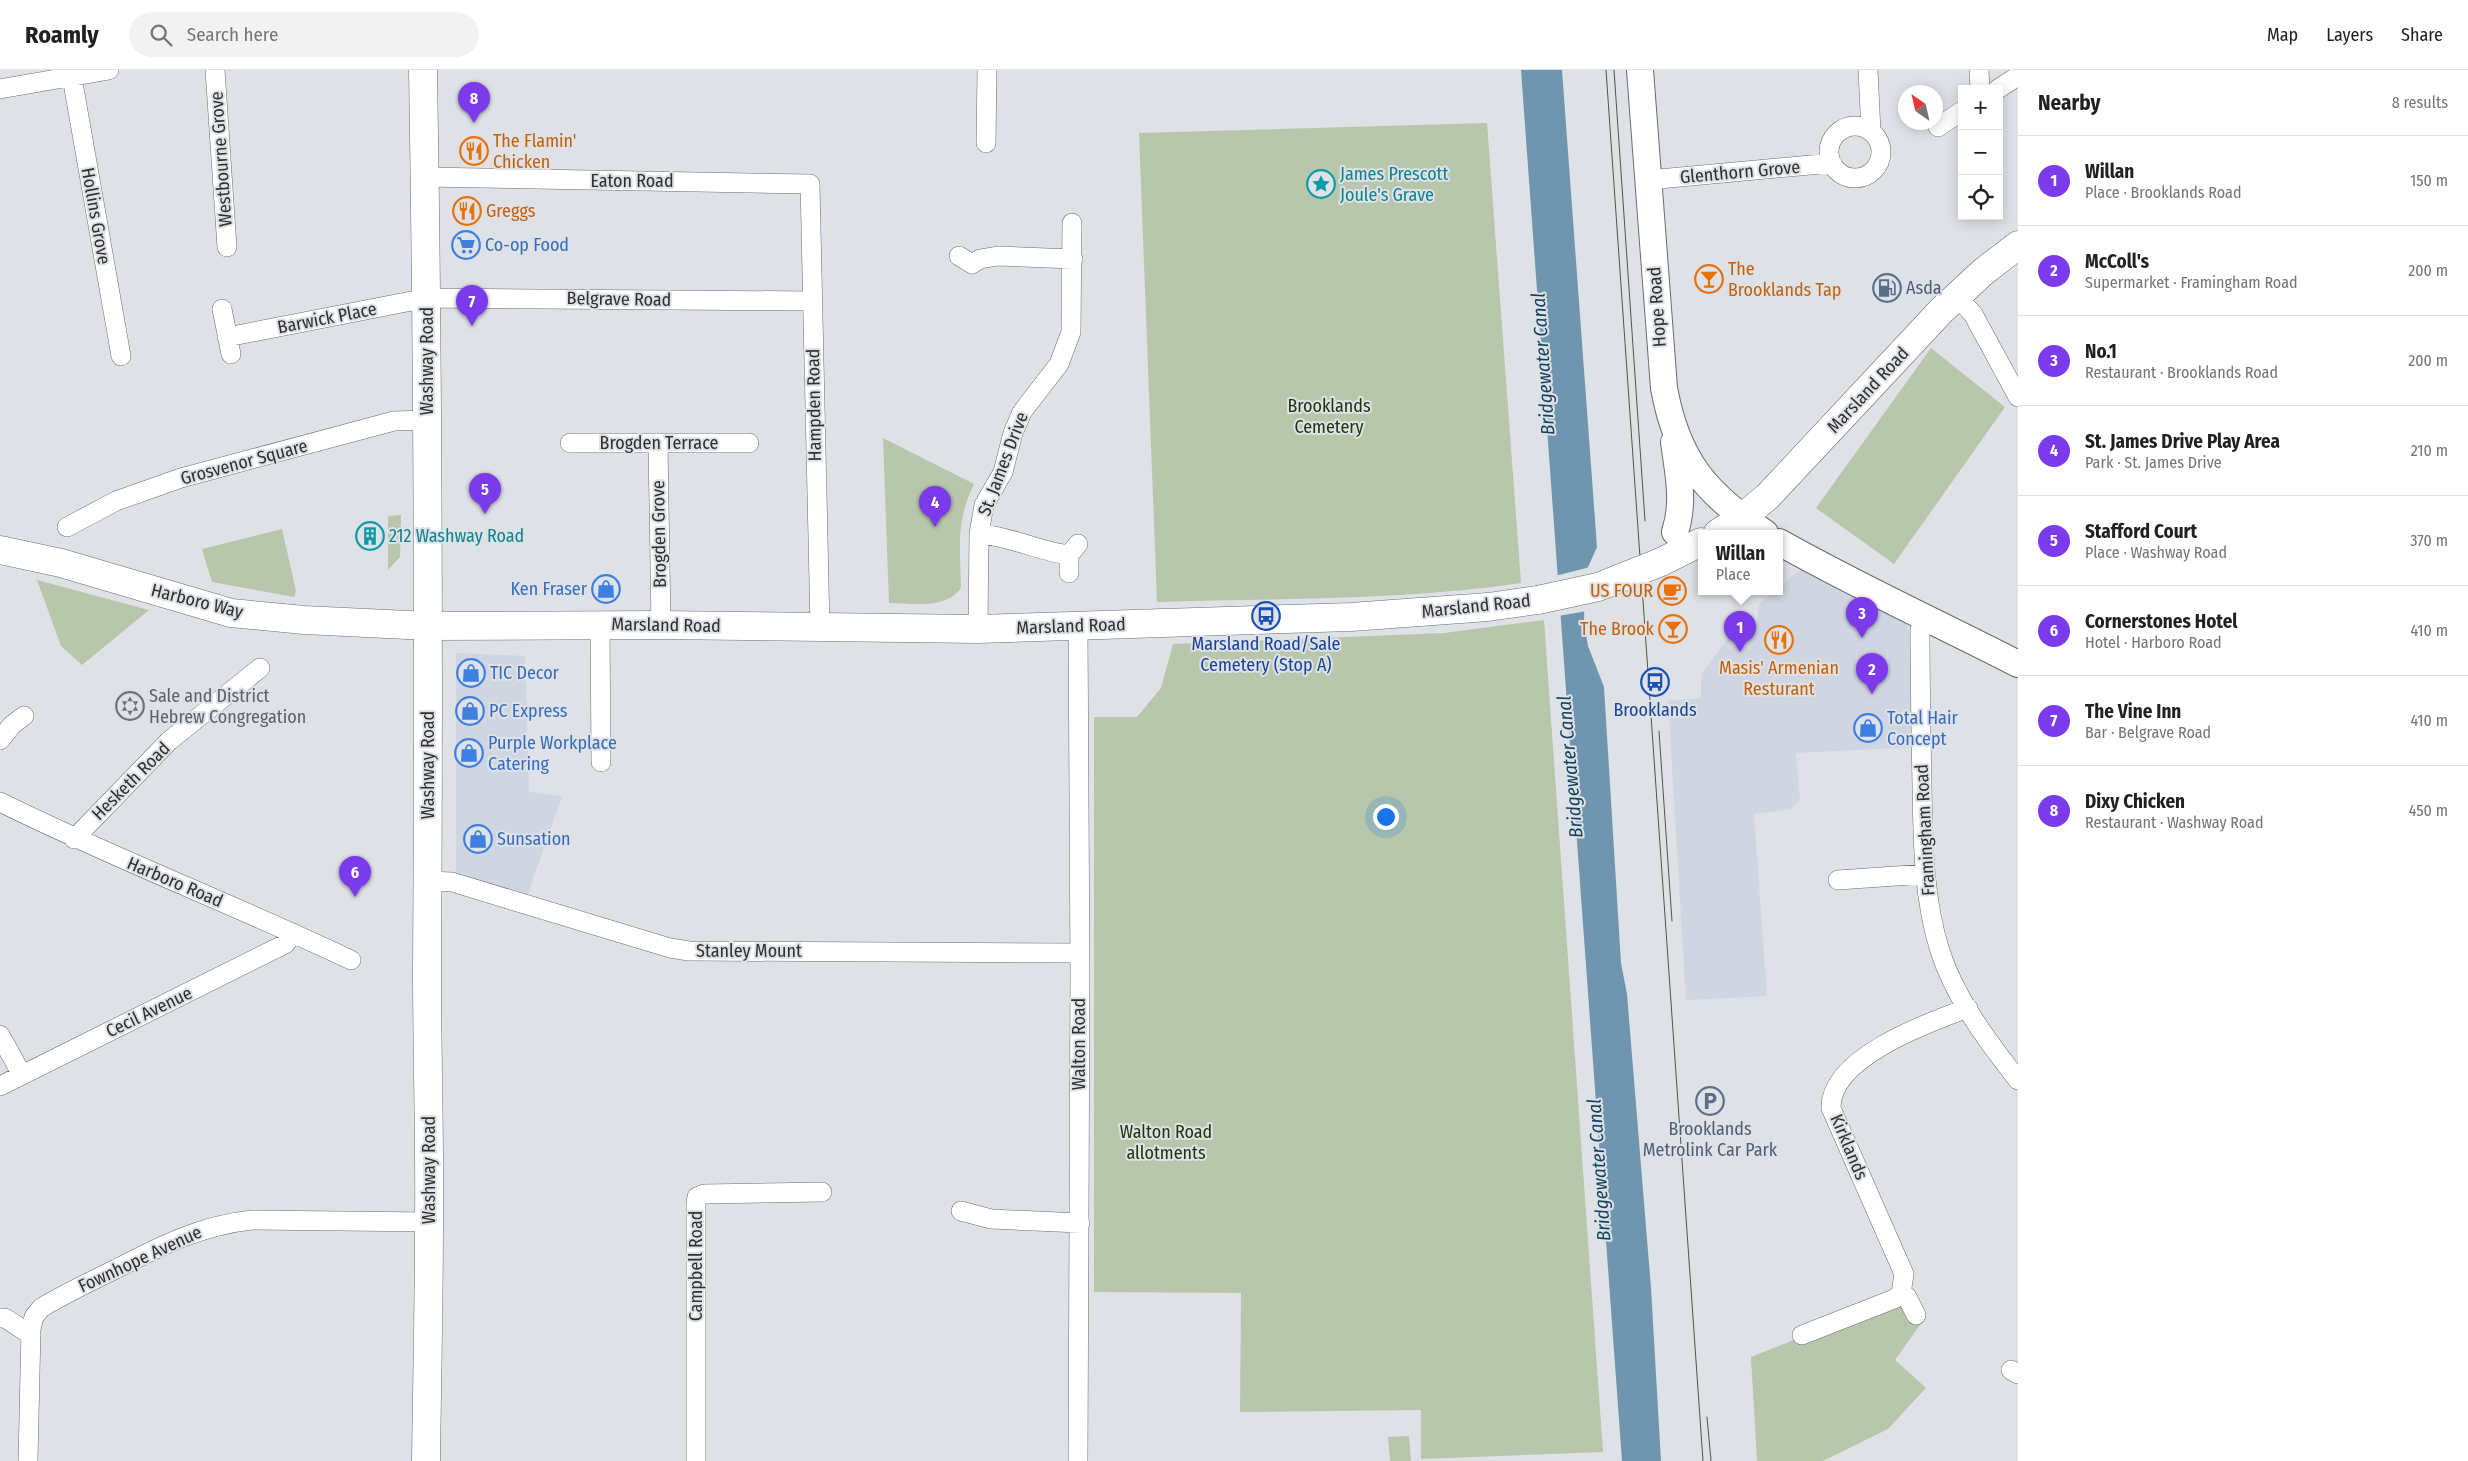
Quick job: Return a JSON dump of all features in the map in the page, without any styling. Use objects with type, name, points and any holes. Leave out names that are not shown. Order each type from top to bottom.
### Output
[{"type":"main road","name":"Washway Road","points":[[423,70],[427,298],[427,567],[429,626],[429,1222],[426,1461]]},
{"type":"main road","name":"Marsland Road","points":[[1723,530],[1742,518],[1792,473],[1887,368],[1956,296],[2018,245]]},
{"type":"main road","points":[[1661,562],[1675,532]]},
{"type":"main road","name":"Marsland Road","points":[[429,626],[661,624],[978,629],[1351,617],[1488,607],[1538,600],[1598,587],[1661,562],[1698,544]]},
{"type":"main road","name":"Harboro Way","points":[[0,550],[61,563],[231,613],[304,620],[429,626]]},
{"type":"street","points":[[0,89],[109,70]]},
{"type":"street","name":"Westbourne Grove","points":[[215,70],[227,247]]},
{"type":"street","points":[[986,143],[979,117],[988,70]]},
{"type":"street","name":"Hope Road","points":[[1640,70],[1664,388],[1672,426],[1683,450],[1705,484],[1717,498],[1760,530]]},
{"type":"street","points":[[1868,70],[1871,131]]},
{"type":"street","points":[[1979,70],[1980,85]]},
{"type":"street","points":[[2003,86],[2018,76]]},
{"type":"street","name":"Hollins Grove","points":[[72,77],[121,356]]},
{"type":"street","points":[[1943,124],[1958,114]]},
{"type":"street","points":[[1855,126],[1871,131],[1877,137],[1881,153],[1875,169],[1860,177],[1852,178],[1844,175],[1832,163],[1830,146],[1839,132],[1855,126]]},
{"type":"street","name":"Glenthorn Grove","points":[[1648,180],[1832,163]]},
{"type":"street","name":"Eaton Road","points":[[425,178],[810,184]]},
{"type":"street","name":"Hampden Road","points":[[810,184],[811,301],[820,627]]},
{"type":"street","name":"St. James Drive","points":[[978,629],[979,534],[984,505],[1003,472],[1013,433],[1022,412],[1054,371],[1067,347],[1073,315],[1072,223]]},
{"type":"street","points":[[968,267],[980,258],[998,256],[1073,259]]},
{"type":"street","points":[[1956,296],[1973,314],[2018,397]]},
{"type":"street","name":"Belgrave Road","points":[[427,298],[811,301]]},
{"type":"street","name":"Barwick Place","points":[[222,309],[229,346],[427,298]]},
{"type":"street","name":"Grosvenor Square","points":[[67,527],[116,501],[181,478],[394,421],[427,420]]},
{"type":"street","points":[[1672,426],[1681,497],[1679,520],[1675,532]]},
{"type":"street","name":"Brogden Terrace","points":[[570,443],[749,443]]},
{"type":"street","name":"Brogden Grove","points":[[658,443],[661,624]]},
{"type":"street","points":[[979,534],[999,536],[1039,550],[1072,557]]},
{"type":"street","points":[[1783,544],[1808,560],[2018,664]]},
{"type":"street","name":"Framingham Road","points":[[1924,616],[1920,630],[1919,726],[1925,874],[1928,901],[1940,952],[1968,1008],[2018,1080]]},
{"type":"street","points":[[600,624],[601,762]]},
{"type":"street","name":"Walton Road","points":[[1078,626],[1077,776],[1080,953],[1078,1461]]},
{"type":"street","name":"Hesketh Road","points":[[74,839],[170,741],[221,697],[260,668]]},
{"type":"street","points":[[0,740],[24,716]]},
{"type":"street","name":"Harboro Road","points":[[0,802],[74,839],[293,933],[351,960]]},
{"type":"street","points":[[1838,880],[1925,874]]},
{"type":"street","name":"Stanley Mount","points":[[428,881],[452,882],[670,948],[689,951],[1080,953]]},
{"type":"street","name":"Cecil Avenue","points":[[0,1086],[285,944],[293,933]]},
{"type":"street","name":"Kirklands","points":[[1901,1294],[1904,1274],[1831,1108],[1831,1102],[1841,1082],[1850,1071],[1882,1045],[1906,1031],[1968,1008]]},
{"type":"street","points":[[0,1035],[22,1075]]},
{"type":"street","name":"Campbell Road","points":[[696,1461],[697,1197],[704,1194],[822,1192]]},
{"type":"street","points":[[961,1211],[1009,1220],[1080,1222]]},
{"type":"street","name":"Fownhope Avenue","points":[[28,1461],[31,1335],[34,1318],[41,1308],[167,1243],[198,1230],[229,1222],[252,1220],[429,1222]]},
{"type":"street","points":[[1802,1335],[1883,1305],[1901,1294],[1906,1297],[1916,1315]]},
{"type":"street","points":[[0,1318],[4,1318],[31,1335]]},
{"type":"shaded area","points":[[1802,568],[1906,622],[1911,636],[1916,747],[1796,753],[1800,800],[1791,809],[1754,814],[1767,996],[1686,1000],[1668,701],[1701,698],[1701,675],[1738,624],[1757,624],[1759,604],[1770,595],[1783,595],[1783,584]]},
{"type":"shaded area","points":[[456,653],[525,656],[529,792],[562,796],[526,899],[456,884]]},
{"type":"green space","name":"Brooklands Cemetery","points":[[1487,123],[1521,583],[1476,589],[1385,596],[1157,602],[1139,133]]},
{"type":"green space","points":[[1931,348],[2005,407],[1894,564],[1816,508]]},
{"type":"green space","points":[[883,438],[974,484],[964,510],[960,534],[961,588],[947,600],[928,604],[889,603]]},
{"type":"green space","points":[[401,515],[400,557],[388,570],[388,516]]},
{"type":"green space","points":[[282,529],[296,591],[294,597],[212,582],[202,549]]},
{"type":"green space","points":[[37,580],[149,610],[82,665],[61,646]]},
{"type":"green space","name":"Walton Road allotments","points":[[1544,620],[1603,1452],[1421,1459],[1421,1410],[1240,1412],[1241,1293],[1094,1292],[1094,717],[1137,717],[1161,688],[1173,644],[1444,633]]},
{"type":"green space","points":[[1901,1297],[1922,1322],[1895,1360],[1926,1388],[1888,1429],[1823,1461],[1757,1461],[1751,1357]]},
{"type":"green space","points":[[1409,1436],[1411,1461],[1390,1461],[1388,1437]]},
{"type":"water","name":"Bridgewater Canal","points":[[1521,70],[1562,70],[1597,547],[1585,574],[1584,622],[1588,646],[1604,687],[1621,963],[1627,994],[1651,1288],[1661,1461],[1622,1461]]},
{"type":"pier","points":[[1590,567],[1587,575],[1587,611],[1558,616],[1555,576]]},
{"type":"tram line","points":[[1606,70],[1703,1461]]},
{"type":"tram line","points":[[1614,70],[1645,521]]},
{"type":"tram line","points":[[1659,731],[1672,921]]},
{"type":"tram line","points":[[1707,1417],[1711,1461]]},
{"type":"place","name":"Dixy Chicken","points":[[474,123]]},
{"type":"place","name":"The Flamin' Chicken","points":[[474,151]]},
{"type":"place","name":"James Prescott Joule's Grave","points":[[1321,184]]},
{"type":"place","name":"Greggs","points":[[467,211]]},
{"type":"place","name":"Co-op Food","points":[[466,245]]},
{"type":"place","name":"The Brooklands Tap","points":[[1709,279]]},
{"type":"place","name":"Asda","points":[[1887,288]]},
{"type":"place","name":"The Vine Inn","points":[[472,326]]},
{"type":"place","name":"Stafford Court","points":[[485,514]]},
{"type":"place","name":"St. James Drive Play Area","points":[[935,527]]},
{"type":"place","name":"212 Washway Road","points":[[370,536]]},
{"type":"place","name":"Ken Fraser","points":[[606,589]]},
{"type":"place","name":"US FOUR","points":[[1672,591]]},
{"type":"place","name":"Marsland Road/Sale Cemetery (Stop A)","points":[[1266,616]]},
{"type":"place","name":"The Brook","points":[[1673,629]]},
{"type":"place","name":"No.1","points":[[1862,638]]},
{"type":"place","name":"Masis' Armenian Resturant","points":[[1779,640]]},
{"type":"place","name":"Willan","points":[[1740,652]]},
{"type":"place","name":"TIC Decor","points":[[471,673]]},
{"type":"place","name":"Brooklands","points":[[1655,682]]},
{"type":"place","name":"McColl's","points":[[1872,694]]},
{"type":"place","name":"Sale and District Hebrew Congregation","points":[[130,706]]},
{"type":"place","name":"PC Express","points":[[470,711]]},
{"type":"place","name":"Total Hair Concept","points":[[1868,728]]},
{"type":"place","name":"Purple Workplace Catering","points":[[469,753]]},
{"type":"place","name":"Sunsation","points":[[478,839]]},
{"type":"place","name":"Cornerstones Hotel","points":[[355,897]]},
{"type":"place","name":"Brooklands Metrolink Car Park","points":[[1710,1101]]}]
